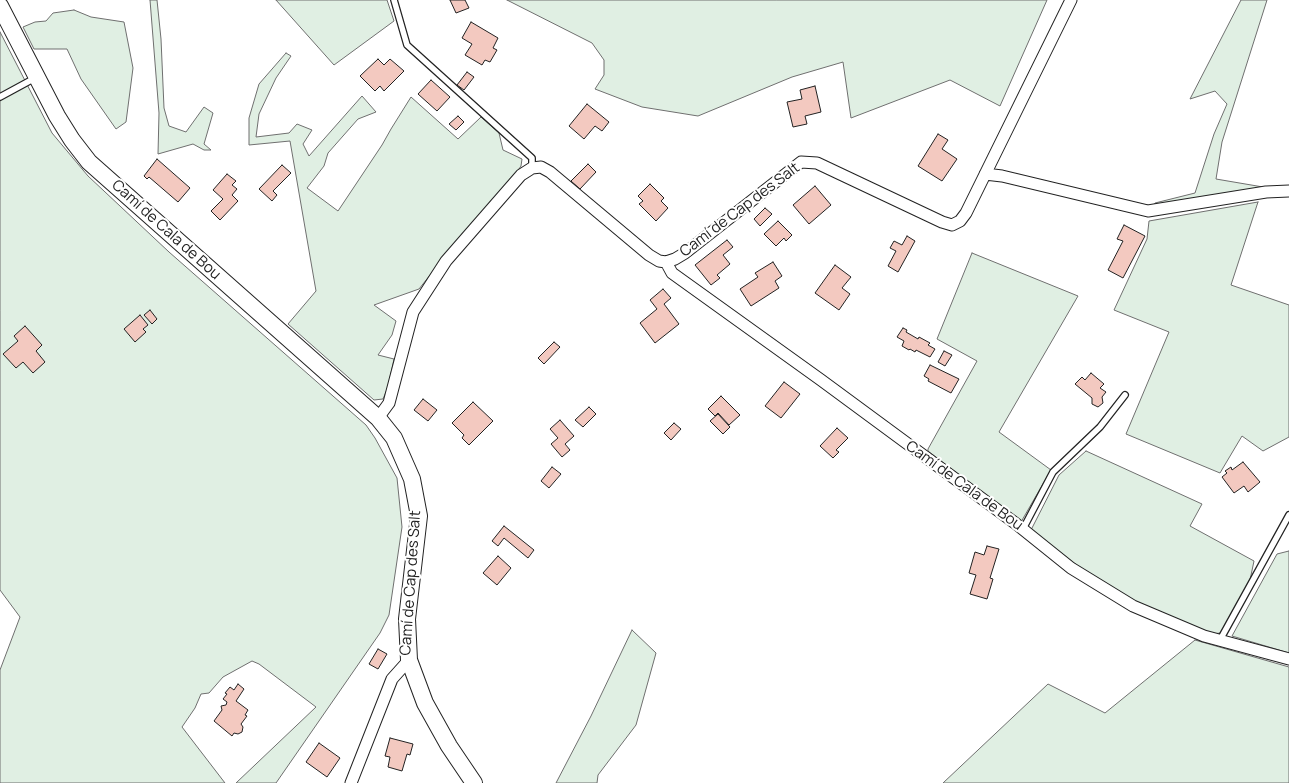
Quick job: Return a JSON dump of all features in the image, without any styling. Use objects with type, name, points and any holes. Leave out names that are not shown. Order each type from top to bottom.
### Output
[{"type":"street","name":"Camí de Cap des Salt","points":[[532,168],[541,167],[550,172],[649,255],[659,261],[666,262],[676,259],[685,253],[801,162],[817,163],[952,225],[960,221],[966,213],[1071,0]]},
{"type":"street","name":"Camí de Cala de Bou","points":[[0,6],[57,116],[89,162],[378,418]]},
{"type":"street","points":[[378,418],[389,402],[413,312],[446,261],[516,181],[532,168]]},
{"type":"street","points":[[985,174],[1002,176],[1148,211],[1266,192],[1289,192]]},
{"type":"street","name":"Camí de Cala de Bou","points":[[666,262],[672,273],[821,380],[1022,529],[1071,568],[1132,606],[1204,636],[1289,660]]},
{"type":"street","name":"Camí de Cap des Salt","points":[[355,780],[392,679],[409,660],[407,619],[419,516],[412,479],[403,456],[394,438],[378,418]]},
{"type":"street","points":[[409,660],[424,703],[449,746],[474,783]]},
{"type":"lane","points":[[394,0],[406,45],[532,158],[532,168]]},
{"type":"lane","points":[[0,97],[36,77]]},
{"type":"lane","points":[[1022,529],[1053,472],[1100,427],[1125,394]]},
{"type":"lane","points":[[1220,640],[1289,515]]},
{"type":"green space","points":[[150,0],[157,0],[164,108],[169,126],[186,132],[204,107],[213,113],[204,144],[211,150],[204,150],[193,144],[158,154],[159,113]]},
{"type":"green space","points":[[276,0],[387,0],[394,21],[334,65]]},
{"type":"green space","points":[[507,0],[1047,0],[1000,106],[950,80],[851,118],[843,62],[792,77],[698,116],[642,107],[595,89],[604,75],[604,60],[592,43]]},
{"type":"green space","points":[[1241,0],[1267,0],[1222,142],[1216,179],[1263,187],[1153,207],[1155,203],[1195,193],[1214,134],[1227,104],[1215,91],[1190,99]]},
{"type":"green space","points":[[74,10],[91,17],[124,22],[133,68],[126,122],[116,129],[81,79],[67,49],[34,49],[23,27],[35,22],[46,21],[53,13]]},
{"type":"green space","points":[[0,32],[52,133],[88,176],[169,252],[366,425],[397,478],[402,527],[389,615],[380,633],[276,783],[236,783],[316,707],[259,664],[252,661],[223,677],[209,693],[201,694],[195,708],[182,727],[225,783],[0,783],[0,670],[20,617],[0,590]]},
{"type":"green space","points":[[286,53],[291,56],[276,78],[259,114],[256,137],[289,133],[297,124],[312,130],[303,144],[309,156],[362,96],[376,112],[358,119],[328,153],[324,166],[307,188],[338,211],[411,97],[458,139],[481,117],[499,133],[503,150],[522,159],[521,166],[500,196],[442,260],[419,289],[374,305],[396,321],[392,335],[378,355],[394,359],[388,387],[383,399],[374,400],[288,324],[316,291],[290,141],[249,145],[249,118],[259,84]]},
{"type":"green space","points":[[1258,202],[1231,285],[1289,305],[1289,437],[1263,451],[1242,436],[1220,473],[1126,434],[1169,332],[1114,310],[1147,239],[1149,221]]},
{"type":"green space","points":[[972,253],[1078,296],[999,432],[1051,470],[1021,522],[928,451],[977,361],[937,339]]},
{"type":"green space","points":[[1086,451],[1202,504],[1190,526],[1254,561],[1250,580],[1221,633],[1211,634],[1136,602],[1078,566],[1031,530],[1059,475]]},
{"type":"green space","points":[[1289,551],[1289,653],[1232,636],[1277,554]]},
{"type":"green space","points":[[632,630],[656,653],[636,725],[598,775],[597,783],[556,783],[591,716]]},
{"type":"green space","points":[[1195,640],[1289,667],[1289,783],[943,783],[1048,684],[1105,713]]},
{"type":"building","points":[[450,0],[465,0],[469,8],[456,13]]},
{"type":"building","points":[[471,22],[498,38],[493,48],[497,50],[490,62],[485,60],[482,65],[465,55],[472,44],[462,38]]},
{"type":"building","points":[[378,59],[384,65],[390,59],[404,71],[384,91],[380,86],[375,91],[360,76]]},
{"type":"building","points":[[467,72],[474,77],[464,90],[457,85]]},
{"type":"building","points":[[431,80],[450,97],[437,111],[418,94]]},
{"type":"building","points":[[815,86],[821,112],[805,116],[807,124],[793,127],[787,102],[802,99],[800,90]]},
{"type":"building","points":[[587,104],[609,122],[602,131],[595,126],[584,139],[569,126]]},
{"type":"building","points":[[458,116],[464,122],[456,130],[449,124]]},
{"type":"building","points":[[938,134],[948,140],[942,149],[957,159],[942,181],[918,166]]},
{"type":"building","points":[[157,159],[190,188],[178,202],[149,177],[147,179],[144,176]]},
{"type":"building","points":[[588,164],[596,172],[580,189],[571,181]]},
{"type":"building","points":[[282,165],[291,173],[273,191],[277,195],[272,201],[259,189]]},
{"type":"building","points":[[227,174],[236,181],[232,185],[237,189],[232,195],[238,201],[220,220],[211,211],[223,199],[213,190]]},
{"type":"building","points":[[650,184],[664,198],[661,201],[668,208],[656,221],[639,204],[643,201],[638,196]]},
{"type":"building","points":[[815,186],[831,205],[809,224],[793,205]]},
{"type":"building","points":[[765,208],[772,214],[760,226],[754,219]]},
{"type":"building","points":[[778,221],[792,235],[786,241],[784,238],[776,246],[764,234]]},
{"type":"building","points":[[1124,225],[1145,236],[1123,278],[1108,270],[1123,241],[1117,239]]},
{"type":"building","points":[[907,236],[915,241],[898,272],[888,266],[896,251],[890,248],[894,241],[902,245]]},
{"type":"building","points":[[727,240],[733,247],[723,255],[730,264],[717,275],[720,278],[711,285],[695,265]]},
{"type":"building","points":[[773,262],[782,276],[775,281],[779,288],[751,306],[740,289],[758,277],[755,273]]},
{"type":"building","points":[[835,265],[851,277],[842,288],[850,294],[839,310],[815,293]]},
{"type":"building","points":[[663,289],[671,298],[664,304],[679,324],[655,343],[640,323],[657,309],[650,300]]},
{"type":"building","points":[[150,310],[157,319],[152,324],[144,315]]},
{"type":"building","points":[[140,315],[148,325],[143,329],[146,332],[135,342],[124,329]]},
{"type":"building","points":[[25,326],[42,345],[36,351],[45,362],[33,373],[23,362],[16,368],[3,354],[18,341],[14,336]]},
{"type":"building","points":[[903,328],[918,339],[919,337],[930,343],[928,345],[935,349],[930,357],[902,346],[904,341],[897,337]]},
{"type":"building","points":[[554,342],[560,347],[544,364],[538,358]]},
{"type":"building","points":[[944,351],[952,355],[945,366],[938,362]]},
{"type":"building","points":[[930,365],[959,379],[951,393],[928,381],[929,379],[924,376]]},
{"type":"building","points":[[1091,373],[1104,384],[1100,388],[1106,392],[1102,397],[1103,403],[1098,407],[1092,404],[1092,398],[1075,384],[1082,377],[1085,380]]},
{"type":"building","points":[[784,382],[800,394],[781,418],[765,406]]},
{"type":"building","points":[[721,396],[740,415],[729,425],[718,413],[715,416],[708,409]]},
{"type":"building","points":[[423,399],[437,410],[428,421],[414,410]]},
{"type":"building","points":[[473,402],[493,421],[469,445],[462,438],[464,435],[452,423]]},
{"type":"building","points":[[589,407],[596,414],[583,427],[575,420]]},
{"type":"building","points":[[718,414],[730,427],[723,434],[710,421]]},
{"type":"building","points":[[560,420],[574,436],[565,444],[570,450],[562,457],[551,444],[558,438],[550,429]]},
{"type":"building","points":[[674,423],[681,429],[671,440],[664,433]]},
{"type":"building","points":[[837,428],[848,438],[836,450],[839,452],[833,458],[820,446]]},
{"type":"building","points":[[1243,462],[1260,482],[1248,492],[1244,486],[1234,493],[1222,477],[1227,473],[1225,471],[1231,467],[1232,470]]},
{"type":"building","points":[[552,467],[561,474],[549,488],[541,481]]},
{"type":"building","points":[[504,526],[534,550],[528,558],[504,538],[498,546],[492,541]]},
{"type":"building","points":[[987,546],[999,549],[990,578],[993,579],[987,599],[970,594],[976,575],[969,573],[975,552],[984,555]]},
{"type":"building","points":[[498,556],[511,568],[497,585],[483,573]]},
{"type":"building","points":[[378,649],[387,654],[378,669],[369,664]]},
{"type":"building","points":[[238,684],[244,689],[236,701],[248,710],[245,715],[247,716],[241,724],[243,727],[242,732],[234,733],[232,736],[214,721],[222,710],[221,706],[226,705],[227,702],[223,699],[227,694],[225,693],[230,687],[234,690]]},
{"type":"building","points":[[390,738],[413,744],[410,755],[407,754],[402,771],[388,767],[390,757],[385,756]]},
{"type":"building","points":[[319,743],[340,758],[327,777],[306,762]]}]
